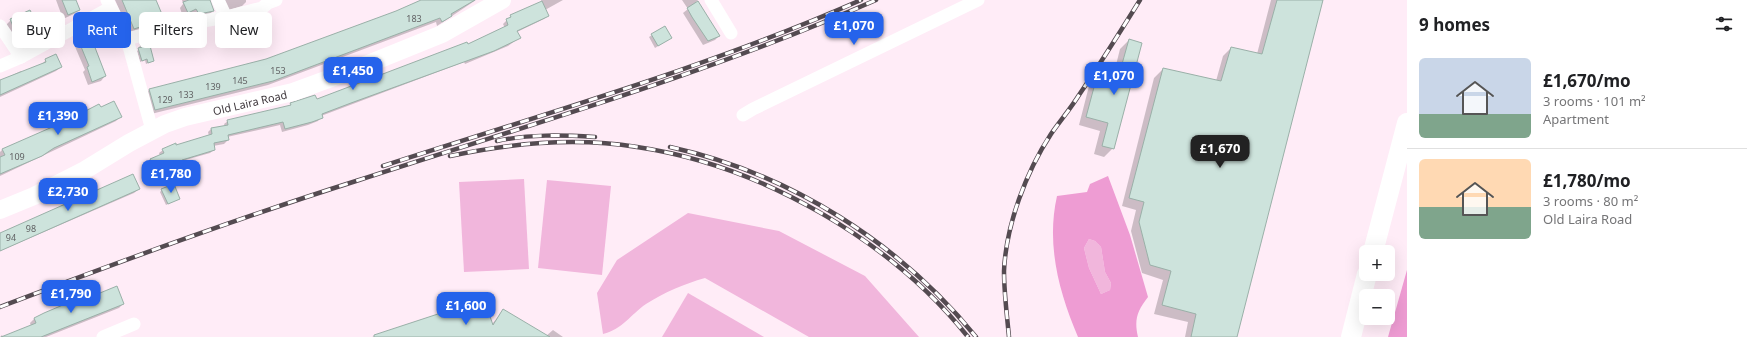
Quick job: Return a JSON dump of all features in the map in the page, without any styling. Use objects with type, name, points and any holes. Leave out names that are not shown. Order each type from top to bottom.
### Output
[{"type":"main road","name":"Old Laira Road","points":[[0,210],[34,196],[85,170],[152,130],[185,117],[293,92],[353,70],[442,34],[502,0]]},
{"type":"main road","points":[[1375,245],[1407,123]]},
{"type":"main road","points":[[1388,245],[1407,173]]},
{"type":"main road","points":[[1351,337],[1365,281]]},
{"type":"main road","points":[[1364,337],[1367,325]]},
{"type":"street","points":[[218,0],[224,12]]},
{"type":"street","points":[[246,12],[262,8],[268,3],[276,0]]},
{"type":"street","points":[[711,0],[731,33]]},
{"type":"street","points":[[743,115],[759,105],[978,0]]},
{"type":"street","points":[[0,66],[21,56],[108,4]]},
{"type":"street","points":[[131,37],[180,25],[215,19]]},
{"type":"street","points":[[0,26],[21,56]]},
{"type":"street","points":[[130,48],[152,130]]},
{"type":"street","points":[[103,337],[134,324]]},
{"type":"shaded area","points":[[1108,176],[1130,235],[1148,297],[1137,316],[1136,326],[1138,337],[1078,337],[1065,303],[1056,268],[1054,250],[1054,214],[1057,196],[1087,192],[1090,184]],"holes":[[[1089,239],[1095,241],[1101,247],[1105,272],[1111,283],[1110,290],[1101,294],[1089,268],[1084,248]]]},
{"type":"shaded area","points":[[524,179],[529,269],[464,272],[459,182]]},
{"type":"shaded area","points":[[547,180],[611,186],[602,275],[538,268]]},
{"type":"shaded area","points":[[688,213],[779,231],[865,276],[919,337],[809,337],[705,278],[667,292],[640,308],[616,329],[603,334],[597,293],[617,260]]},
{"type":"shaded area","points":[[1089,239],[1095,241],[1101,247],[1105,272],[1111,283],[1110,290],[1101,294],[1089,268],[1084,248]]},
{"type":"shaded area","points":[[1407,270],[1407,337],[1388,337],[1391,325],[1395,325],[1395,312]]},
{"type":"shaded area","points":[[688,293],[764,337],[662,337]]},
{"type":"building","points":[[62,0],[76,0],[80,10],[68,15]]},
{"type":"building","points":[[122,0],[156,0],[161,12],[139,12],[139,27],[134,29],[131,22],[131,12],[127,12]]},
{"type":"building","points":[[189,0],[210,0],[214,11],[198,12],[196,9],[188,12],[183,2]]},
{"type":"building","points":[[421,0],[475,0],[451,14],[452,16],[442,22],[440,18],[273,81],[155,110],[149,89],[266,59],[396,11]]},
{"type":"building","points":[[1277,0],[1323,0],[1237,337],[1191,337],[1196,314],[1162,305],[1171,271],[1150,265],[1139,222],[1144,202],[1129,198],[1163,68],[1221,81],[1231,47],[1262,54]]},
{"type":"building","points":[[542,1],[549,16],[517,31],[521,38],[494,51],[322,114],[323,118],[312,122],[285,129],[283,122],[228,135],[229,140],[214,143],[215,150],[182,160],[184,164],[171,170],[169,165],[155,171],[150,159],[164,153],[162,149],[176,143],[176,145],[212,134],[211,128],[228,125],[227,120],[291,105],[290,103],[315,95],[317,99],[467,42],[468,44],[508,25],[506,19],[511,17],[510,15]]},
{"type":"building","points":[[698,1],[720,36],[708,41],[692,17],[687,8]]},
{"type":"building","points":[[665,26],[672,38],[658,46],[651,34]]},
{"type":"building","points":[[1129,39],[1142,43],[1114,149],[1102,146],[1108,123],[1086,117],[1097,76],[1117,82]]},
{"type":"building","points":[[82,48],[95,48],[106,76],[92,82],[87,67],[89,66]]},
{"type":"building","points":[[138,48],[151,48],[154,61],[148,63],[147,59],[142,61]]},
{"type":"building","points":[[56,54],[62,67],[0,95],[0,80],[46,62],[45,59]]},
{"type":"building","points":[[114,101],[122,117],[54,148],[42,156],[0,174],[0,157],[5,155],[2,149],[66,121],[99,104],[101,107]]},
{"type":"building","points":[[133,174],[140,189],[0,251],[0,233]]},
{"type":"building","points":[[174,184],[180,199],[168,204],[161,189]]},
{"type":"building","points":[[117,286],[124,304],[41,337],[1,337],[36,323],[34,318],[44,313],[77,299],[78,302]]},
{"type":"building","points":[[485,302],[493,325],[503,309],[550,337],[374,337],[374,335],[447,311],[448,314]]},
{"type":"railway","points":[[383,166],[564,109],[684,69],[803,25],[861,0]]},
{"type":"railway","points":[[0,307],[133,257],[266,210],[684,75],[813,27],[876,0]]},
{"type":"railway","points":[[1009,337],[1004,271],[1013,217],[1019,200],[1033,165],[1051,134],[1076,100],[1140,0]]},
{"type":"railway","points":[[497,141],[521,137],[595,137]]},
{"type":"railway","points":[[450,156],[473,151],[520,145],[590,142],[637,147],[683,156],[730,171],[775,189],[820,212],[862,239],[901,269],[937,302],[968,337]]},
{"type":"railway","points":[[670,147],[714,159],[757,174],[799,194],[839,216],[877,242],[913,271],[946,303],[976,337]]}]
